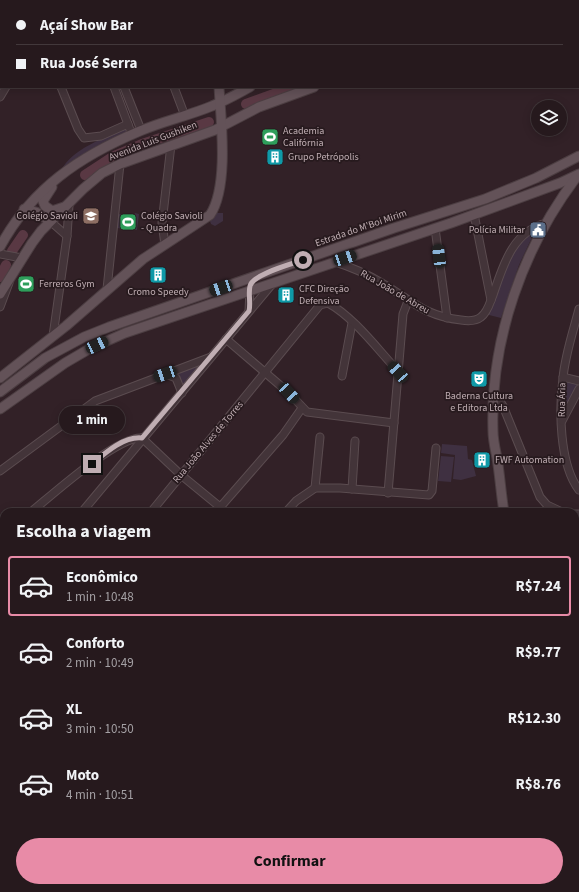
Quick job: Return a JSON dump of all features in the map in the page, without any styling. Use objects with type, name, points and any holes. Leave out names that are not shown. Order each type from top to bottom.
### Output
[{"type":"main road","points":[[0,378],[53,336],[143,259],[205,220],[214,210],[220,179],[222,126],[219,88]]},
{"type":"main road","name":"Avenida Luis Gushiken","points":[[0,247],[3,238],[24,209],[59,176],[91,154],[141,130],[220,103],[248,88]]},
{"type":"main road","name":"Avenida Luis Gushiken","points":[[0,294],[32,243],[50,221],[93,180],[120,164],[222,126],[259,108],[311,88]]},
{"type":"main road","name":"Estrada do M'Boi Mirim","points":[[0,392],[45,358],[84,337],[116,324],[394,228],[507,191],[579,156]]},
{"type":"main road","points":[[0,408],[43,378],[89,349],[125,333],[435,228],[560,183],[579,174]]},
{"type":"main road","points":[[503,508],[494,444],[493,415],[493,402],[502,341],[520,278],[546,223],[579,174]]},
{"type":"main road","points":[[59,176],[43,202],[50,210],[56,211],[69,204]]},
{"type":"main road","points":[[567,191],[579,181]]},
{"type":"main road","points":[[560,183],[567,191]]},
{"type":"main road","points":[[24,209],[36,212],[50,221]]},
{"type":"main road","points":[[250,290],[251,283],[263,274]]},
{"type":"street","points":[[0,98],[5,88]]},
{"type":"street","points":[[61,88],[78,129],[84,138],[101,136],[128,124]]},
{"type":"street","points":[[114,88],[132,135]]},
{"type":"street","points":[[124,88],[141,130]]},
{"type":"street","points":[[174,88],[185,116]]},
{"type":"street","points":[[165,245],[162,223],[171,145]]},
{"type":"street","points":[[107,289],[120,164]]},
{"type":"street","points":[[53,336],[67,236],[69,204]]},
{"type":"street","points":[[474,214],[491,300]]},
{"type":"street","points":[[50,221],[67,236]]},
{"type":"street","name":"Rua João de Abreu","points":[[334,262],[353,267],[382,283],[425,311],[447,318],[475,320],[485,313],[506,260],[512,249],[527,231],[546,223]]},
{"type":"street","points":[[435,228],[447,318]]},
{"type":"street","points":[[0,254],[22,258]]},
{"type":"street","points":[[0,308],[9,287],[11,275]]},
{"type":"street","points":[[85,508],[273,282]]},
{"type":"street","points":[[249,311],[250,290]]},
{"type":"street","points":[[388,493],[403,314],[408,300]]},
{"type":"street","name":"Rua João Alves de Torres","points":[[154,508],[266,373],[320,305],[328,303],[352,323]]},
{"type":"street","name":"Rua Ária","points":[[579,309],[563,377],[562,422],[564,452],[568,466],[579,490]]},
{"type":"street","points":[[352,323],[398,372]]},
{"type":"street","points":[[342,376],[352,323]]},
{"type":"street","points":[[226,339],[289,393],[304,410],[394,423]]},
{"type":"street","points":[[0,471],[95,401],[211,357]]},
{"type":"street","points":[[165,374],[176,378],[182,393]]},
{"type":"street","points":[[563,377],[579,381]]},
{"type":"street","points":[[562,422],[579,389]]},
{"type":"street","points":[[493,402],[500,402],[540,497],[547,504],[554,508]]},
{"type":"street","points":[[221,508],[304,410]]},
{"type":"street","points":[[493,415],[508,420]]},
{"type":"street","points":[[315,488],[320,437]]},
{"type":"street","points":[[35,508],[111,449],[132,439],[142,438],[217,508]]},
{"type":"street","points":[[352,489],[355,440]]},
{"type":"street","points":[[290,508],[296,501],[315,488],[352,489],[427,496],[432,491],[436,448]]},
{"type":"shaded area","points":[[128,128],[128,131],[96,147],[61,171],[66,163],[81,150]]},
{"type":"shaded area","name":"Colégio Savioli - Quadra","points":[[135,213],[139,214],[137,230],[117,228],[119,214],[134,216]]},
{"type":"shaded area","points":[[215,213],[223,213],[223,221],[215,226],[211,224],[209,218]]},
{"type":"shaded area","points":[[535,231],[519,265],[501,318],[485,314],[516,245]]},
{"type":"shaded area","points":[[202,362],[184,386],[178,373],[172,372]]},
{"type":"shaded area","points":[[565,380],[578,382],[569,407],[564,404]]},
{"type":"shaded area","points":[[442,444],[467,446],[468,459],[472,460],[476,476],[461,480],[453,479],[455,455],[441,453]]},
{"type":"shaded area","points":[[441,456],[454,457],[451,482],[438,481]]},
{"type":"waterway","points":[[246,104],[290,88]]},
{"type":"waterway","points":[[85,175],[114,156],[142,144],[209,122]]},
{"type":"waterway","points":[[12,251],[23,235]]},
{"type":"waterway","points":[[0,277],[6,265]]},
{"type":"place","name":"Academia Califórnia","points":[[270,137]]},
{"type":"place","name":"Grupo Petrópolis","points":[[275,157]]},
{"type":"place","name":"Colégio Savioli","points":[[91,216]]},
{"type":"place","name":"Colégio Savioli - Quadra","points":[[128,222]]},
{"type":"place","name":"Polícia Militar","points":[[538,230]]},
{"type":"place","name":"Cromo Speedy","points":[[158,275]]},
{"type":"place","name":"Ferreros Gym","points":[[26,284]]},
{"type":"place","name":"CFC Direção Defensiva","points":[[286,295]]},
{"type":"place","name":"Baderna Cultura e Editora Ltda","points":[[479,379]]},
{"type":"place","name":"FWF Automation","points":[[482,460]]},
{"type":"route","points":[[92,464],[111,449],[132,439],[142,438],[182,393],[249,311],[250,287],[253,281],[263,274],[303,260]]}]
